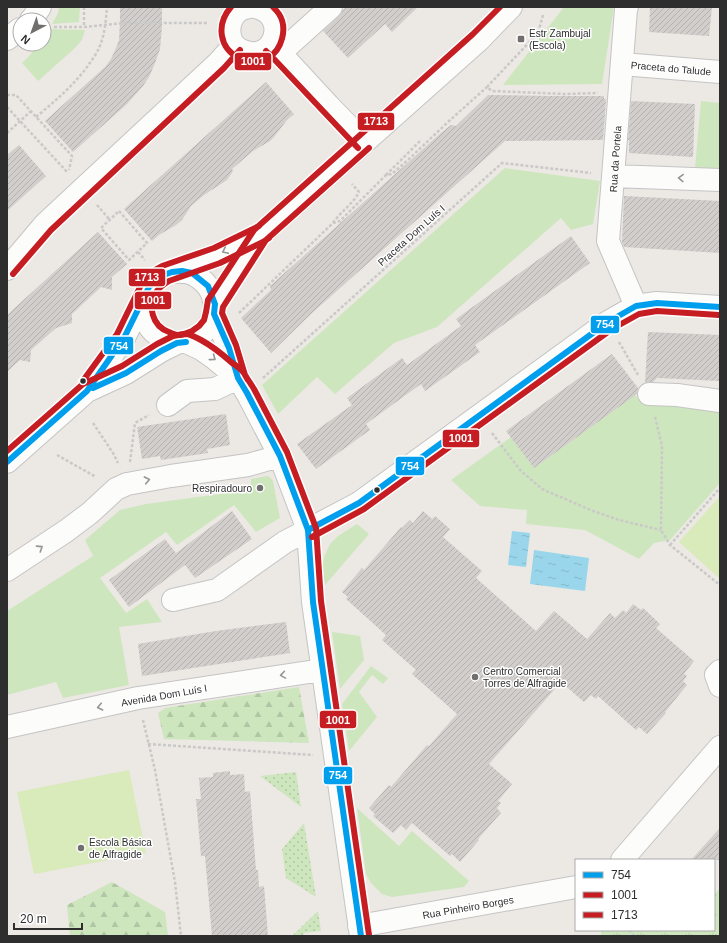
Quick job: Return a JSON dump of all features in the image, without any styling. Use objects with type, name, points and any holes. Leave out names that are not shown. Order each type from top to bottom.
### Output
[{"type":"street","points":[[331,7],[276,49],[267,49],[255,54],[247,53],[234,45],[230,38],[229,31],[246,11],[268,12],[273,18],[276,26],[276,34],[273,41],[276,49],[364,142]]},
{"type":"street","points":[[86,391],[126,373],[160,351],[196,338],[205,332],[211,324],[214,309],[260,235],[479,40],[511,7]]},
{"type":"street","name":"Rua da Portela","points":[[628,7],[626,9],[608,241],[636,306]]},
{"type":"street","points":[[7,269],[45,224],[219,62],[234,45]]},
{"type":"street","name":"Praceta do Talude","points":[[622,64],[720,72]]},
{"type":"street","points":[[613,176],[720,180]]},
{"type":"street","points":[[7,248],[45,224]]},
{"type":"street","points":[[7,462],[86,391],[124,338],[153,282],[158,278],[217,255],[260,235]]},
{"type":"street","points":[[172,272],[182,271],[192,273],[208,286],[212,295],[214,309],[242,386],[280,456],[308,530],[313,602],[360,931]]},
{"type":"street","points":[[146,293],[143,302],[144,312],[146,321],[151,330],[167,341],[182,342],[201,349],[214,358],[242,386]]},
{"type":"street","points":[[173,600],[217,590],[285,542],[359,503],[608,322],[636,306],[657,303],[720,307]]},
{"type":"street","points":[[168,405],[186,391],[242,386]]},
{"type":"street","points":[[649,394],[677,395],[720,401]]},
{"type":"street","points":[[7,570],[66,531],[90,513],[121,486],[171,476],[248,465],[280,456]]},
{"type":"street","name":"Avenida Dom Luís I","points":[[7,727],[138,698],[322,670]]},
{"type":"street","points":[[720,671],[716,675],[720,686]]},
{"type":"street","points":[[623,859],[720,746]]},
{"type":"street","name":"Rua Pinheiro Borges","points":[[360,931],[575,888]]},
{"type":"path","points":[[84,7],[84,27]]},
{"type":"path","points":[[36,117],[70,87],[93,59],[101,44],[107,7]]},
{"type":"path","points":[[52,21],[84,27],[105,24],[155,22],[246,11]]},
{"type":"path","points":[[386,176],[392,174],[487,87],[538,33],[543,15]]},
{"type":"path","points":[[487,87],[492,91],[565,94],[594,93]]},
{"type":"path","points":[[7,95],[16,96],[72,156],[68,173]]},
{"type":"path","points":[[7,107],[52,156]]},
{"type":"path","points":[[7,133],[31,111]]},
{"type":"path","points":[[333,223],[340,221],[420,141]]},
{"type":"path","name":"Praceta Dom Luís I","points":[[242,386],[502,163],[613,176]]},
{"type":"path","points":[[238,314],[333,223],[356,198]]},
{"type":"path","points":[[119,211],[147,243],[129,260],[101,228],[119,211]]},
{"type":"path","points":[[608,322],[649,394],[656,421],[662,446],[661,530],[670,544],[720,585]]},
{"type":"path","points":[[121,486],[135,423],[168,405]]},
{"type":"path","points":[[479,416],[520,470],[542,489],[593,511],[619,520],[661,530]]},
{"type":"path","points":[[93,422],[114,453],[121,486]]},
{"type":"path","points":[[57,455],[121,486]]},
{"type":"path","points":[[670,544],[720,488]]},
{"type":"path","points":[[138,698],[155,770],[175,882],[181,936]]},
{"type":"path","points":[[148,744],[335,757]]},
{"type":"green space","points":[[59,7],[80,7],[79,22],[52,24],[58,13]]},
{"type":"green space","points":[[564,7],[614,7],[602,84],[503,85]]},
{"type":"green space","points":[[52,29],[85,30],[82,40],[75,48],[38,81],[22,63],[32,52],[52,52]]},
{"type":"green space","points":[[701,101],[720,103],[720,169],[695,168]]},
{"type":"green space","points":[[505,168],[600,181],[593,224],[571,230],[561,218],[437,327],[394,343],[335,394],[317,377],[278,414],[262,385]]},
{"type":"green space","points":[[635,395],[643,404],[686,404],[720,411],[720,483],[670,540],[654,543],[639,559],[585,530],[526,524],[527,510],[480,506],[451,480],[511,437],[534,468]]},
{"type":"green space","points":[[267,476],[273,481],[280,518],[256,532],[234,505],[177,545],[166,532],[100,578],[126,613],[147,599],[162,622],[119,627],[129,685],[63,698],[56,682],[7,695],[7,611],[93,556],[85,540],[120,510],[146,504],[250,490],[251,479]]},
{"type":"green space","points":[[720,496],[720,579],[679,542]]},
{"type":"green space","points":[[357,524],[369,534],[325,585],[322,572],[324,557],[330,544],[338,536]]},
{"type":"green space","points":[[332,632],[360,636],[364,660],[340,689]]},
{"type":"green space","points":[[371,666],[388,678],[383,684],[372,675],[359,692],[377,717],[349,751],[342,704]]},
{"type":"green space","points":[[299,687],[309,743],[164,739],[158,713],[165,708]]},
{"type":"green space","points":[[129,770],[146,853],[34,874],[17,792]]},
{"type":"green space","points":[[296,772],[301,807],[260,776]]},
{"type":"green space","points":[[357,808],[399,846],[412,831],[469,881],[464,887],[392,897],[382,894],[371,883],[366,874]]},
{"type":"green space","points":[[304,823],[316,897],[286,878],[282,849]]},
{"type":"green space","points":[[112,882],[165,912],[168,936],[70,936],[67,905]]},
{"type":"green space","points":[[720,888],[720,936],[601,936],[601,931],[715,931],[715,894]]},
{"type":"green space","points":[[318,911],[321,931],[303,933],[304,936],[292,936]]},
{"type":"water","points":[[512,531],[530,533],[526,567],[508,565]]},
{"type":"water","points":[[534,550],[589,558],[585,591],[530,584]]},
{"type":"building","points":[[120,7],[162,7],[160,49],[149,77],[143,86],[127,104],[73,152],[45,121],[105,67],[111,59],[119,40]]},
{"type":"building","points":[[346,7],[418,7],[392,32],[385,24],[348,58],[323,31]]},
{"type":"building","points":[[650,7],[712,7],[709,36],[649,32]]},
{"type":"building","points":[[266,82],[294,114],[287,120],[270,141],[253,151],[232,169],[233,171],[227,180],[204,195],[191,206],[182,220],[152,241],[124,209]]},
{"type":"building","points":[[488,95],[604,96],[604,99],[606,99],[603,140],[505,141],[311,314],[271,353],[241,318],[271,290],[270,286],[442,132],[451,125],[456,126]]},
{"type":"building","points":[[631,101],[695,104],[693,157],[629,153],[628,140]]},
{"type":"building","points":[[19,145],[46,176],[7,211],[7,155]]},
{"type":"building","points":[[624,196],[720,201],[720,253],[624,247],[622,242]]},
{"type":"building","points":[[98,232],[127,264],[112,277],[112,290],[101,287],[72,314],[72,323],[56,328],[31,350],[30,362],[20,360],[7,372],[7,315]]},
{"type":"building","points":[[571,236],[590,263],[475,345],[480,352],[425,391],[421,384],[366,424],[370,430],[316,469],[297,444],[352,405],[347,398],[402,358],[407,365],[461,326],[456,319]]},
{"type":"building","points":[[648,332],[720,335],[720,381],[657,378],[653,382],[645,383]]},
{"type":"building","points":[[612,354],[638,388],[637,394],[534,468],[506,431]]},
{"type":"building","points":[[226,414],[230,445],[207,449],[208,453],[161,460],[160,456],[142,459],[137,427]]},
{"type":"building","points":[[232,511],[252,539],[195,578],[176,553]]},
{"type":"building","points":[[423,511],[432,519],[435,516],[450,529],[443,537],[482,571],[476,578],[536,631],[554,611],[587,639],[610,613],[615,618],[623,610],[626,613],[633,604],[641,610],[643,608],[660,624],[656,628],[694,661],[684,674],[687,676],[683,681],[687,685],[665,712],[666,713],[647,734],[639,727],[636,730],[598,696],[596,699],[591,695],[584,702],[561,682],[489,764],[512,784],[498,801],[501,803],[497,808],[501,813],[460,862],[452,854],[450,856],[412,823],[406,830],[401,825],[393,833],[373,816],[375,814],[369,808],[389,785],[391,787],[427,745],[429,746],[457,714],[412,674],[416,670],[382,640],[386,635],[346,599],[348,597],[342,592],[362,568],[364,570],[401,527],[402,528],[410,520],[413,523]]},
{"type":"building","points":[[165,539],[185,565],[129,607],[109,580]]},
{"type":"building","points":[[286,622],[290,653],[142,676],[138,644],[216,631]]},
{"type":"building","points":[[230,771],[230,775],[244,774],[245,792],[250,791],[256,870],[258,870],[259,887],[264,886],[268,936],[212,936],[205,856],[201,856],[196,799],[201,799],[199,778],[213,777],[213,773]]},
{"type":"building","points":[[720,828],[720,860],[692,859]]},
{"type":"transit line","name":"1001","points":[[231,7],[226,13],[222,24],[222,36],[224,43],[228,49],[239,58],[254,62],[268,58],[277,50],[280,44],[283,32],[282,20],[273,7]]},
{"type":"transit line","name":"1713","points":[[7,451],[83,384],[122,366],[157,344],[173,336],[192,331],[199,326],[204,320],[208,300],[254,230],[473,34],[500,7]]},
{"type":"transit line","name":"1001","points":[[13,274],[51,230],[224,68],[240,50]]},
{"type":"transit line","name":"1001","points":[[266,51],[358,148]]},
{"type":"transit line","name":"1001","points":[[369,148],[266,240],[223,307],[222,313],[236,345],[245,375],[287,452],[316,528],[321,601],[369,935]]},
{"type":"transit line","name":"1713","points":[[82,382],[117,334],[142,283],[153,271],[162,266],[214,248],[259,226]]},
{"type":"transit line","name":"1001","points":[[248,380],[239,368],[205,342],[189,334],[176,335],[163,329],[155,320],[152,303],[157,291],[169,281],[220,263],[269,238]]},
{"type":"transit line","name":"754","points":[[7,462],[87,391],[124,338],[149,287],[158,277],[172,272],[182,271],[192,273],[208,286],[215,304],[214,314],[229,348],[238,378],[280,456],[308,530],[313,602],[361,936]]},
{"type":"transit line","name":"754","points":[[308,530],[359,503],[608,322],[636,306],[657,303],[720,307]]},
{"type":"transit line","name":"1001","points":[[312,537],[364,509],[612,329],[639,314],[657,311],[719,315]]},
{"type":"transit line","name":"754","points":[[93,388],[126,373],[161,351],[177,343],[186,342]]},
{"type":"place","name":"Estr Zambujal (Escola)","points":[[521,39]]},
{"type":"place","name":"Respiradouro","points":[[260,488]]},
{"type":"place","name":"Centro Comercial Torres de Alfragide","points":[[475,677]]},
{"type":"place","name":"Escola Básica de Alfragide","points":[[81,848]]}]
